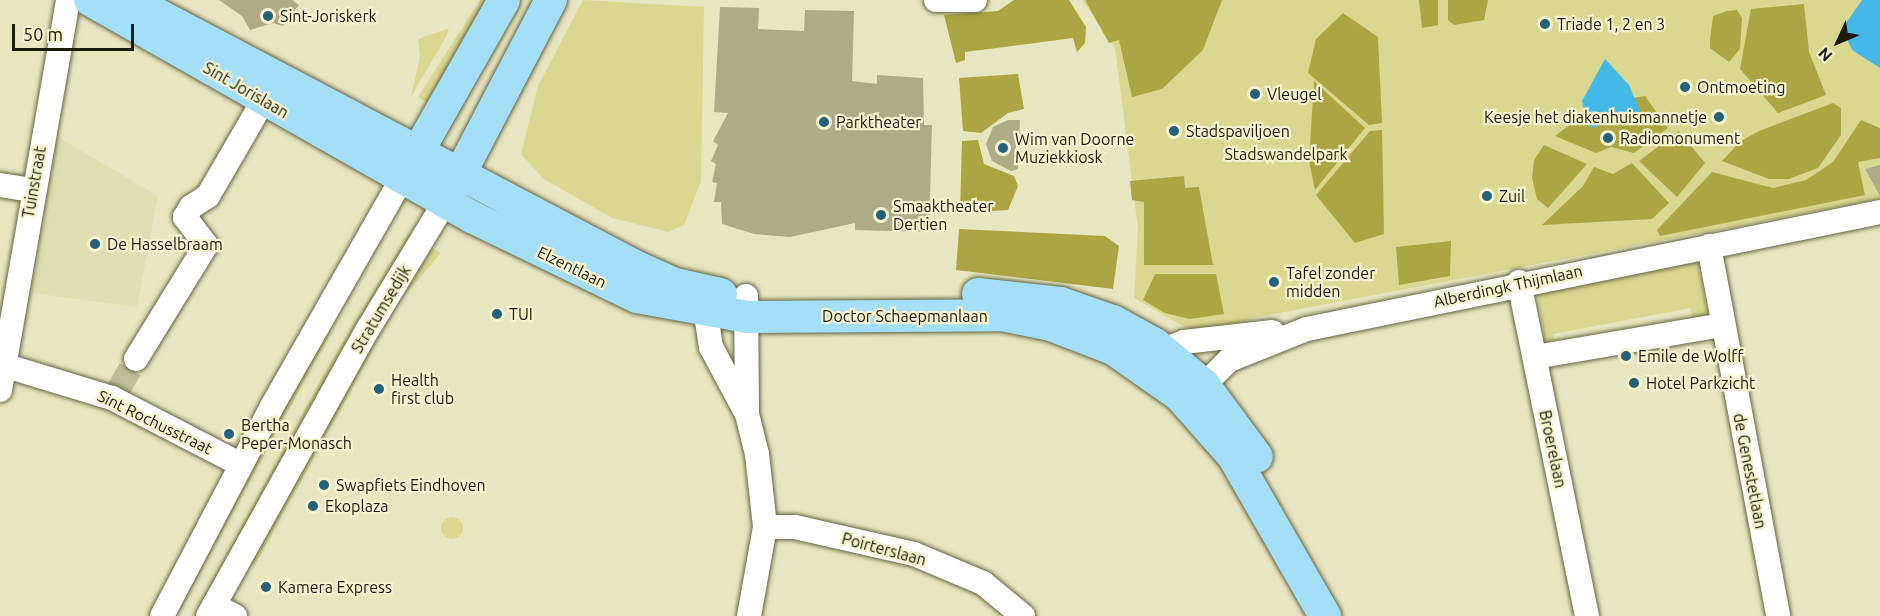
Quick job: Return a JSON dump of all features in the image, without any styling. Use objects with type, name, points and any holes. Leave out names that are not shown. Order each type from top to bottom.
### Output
[{"type":"main road","name":"Sint Jorislaan","points":[[90,0],[263,101],[410,165]]},
{"type":"main road","name":"Sint Jorislaan","points":[[130,0],[410,165]]},
{"type":"main road","points":[[410,165],[504,0]]},
{"type":"main road","name":"Stratumsedijk","points":[[445,202],[550,0]]},
{"type":"main road","name":"Elzentlaan","points":[[410,165],[461,175],[704,303]]},
{"type":"main road","name":"Elzentlaan","points":[[410,165],[445,202],[605,285],[637,297],[746,306]]},
{"type":"main road","name":"Doctor Schaepmanlaan","points":[[746,306],[932,293],[1033,298],[1088,311],[1163,350],[1191,384],[1249,444],[1349,616]]},
{"type":"main road","name":"Doctor Schaepmanlaan","points":[[746,306],[1002,315],[1093,340],[1191,384],[1324,616]]},
{"type":"street","name":"Tuinstraat","points":[[0,390],[2,365],[32,190],[68,0]]},
{"type":"street","points":[[936,0],[975,0]]},
{"type":"street","points":[[136,359],[206,245],[185,217],[191,207],[208,195],[263,101]]},
{"type":"street","points":[[162,616],[240,464],[410,165]]},
{"type":"street","points":[[0,185],[32,190]]},
{"type":"street","name":"Stratumsedijk","points":[[219,612],[368,329],[445,202]]},
{"type":"street","name":"Alberdingk Thijmlaan","points":[[1163,350],[1184,342],[1211,342],[1307,329],[1519,282],[1880,212]]},
{"type":"street","points":[[1534,357],[1722,325],[1709,246]]},
{"type":"street","name":"Broerelaan","points":[[1519,282],[1587,616]]},
{"type":"street","points":[[704,303],[711,347],[747,414],[758,454],[765,527],[749,616]]},
{"type":"street","points":[[746,306],[747,414]]},
{"type":"street","name":"de Genestetlaan","points":[[1722,325],[1778,616]]},
{"type":"street","name":"Alberdingk Thijmlaan","points":[[1191,384],[1229,360],[1307,329]]},
{"type":"street","points":[[1191,384],[1211,342]]},
{"type":"street","name":"Sint Rochusstraat","points":[[2,365],[115,394],[240,464]]},
{"type":"street","name":"Poirterslaan","points":[[765,527],[795,527],[914,554],[983,583],[1023,616]]},
{"type":"shaded area","points":[[1014,0],[1069,0],[1086,27],[1085,43],[1077,52],[1073,38],[965,52],[965,60],[956,63],[944,15],[998,11]]},
{"type":"shaded area","points":[[1085,0],[1222,0],[1203,50],[1162,89],[1132,97],[1119,40],[1109,43]]},
{"type":"shaded area","points":[[1419,0],[1438,0],[1438,25],[1422,28]]},
{"type":"shaded area","points":[[1448,0],[1488,0],[1484,20],[1454,25],[1448,20]]},
{"type":"shaded area","points":[[1804,4],[1809,52],[1826,95],[1778,113],[1740,69],[1751,9]]},
{"type":"shaded area","points":[[1737,10],[1742,18],[1740,49],[1729,62],[1710,48],[1713,16]]},
{"type":"shaded area","points":[[1343,13],[1378,37],[1382,123],[1369,125],[1308,73],[1316,39]]},
{"type":"shaded area","points":[[1018,74],[1024,109],[1008,113],[981,133],[963,131],[959,78]]},
{"type":"shaded area","points":[[1314,81],[1365,128],[1315,190],[1309,161]]},
{"type":"shaded area","points":[[1645,96],[1668,128],[1634,153],[1611,147],[1596,153],[1555,136],[1583,115],[1586,123],[1605,125],[1641,113],[1634,98]]},
{"type":"shaded area","points":[[1833,103],[1841,108],[1841,135],[1818,168],[1789,179],[1769,179],[1722,161],[1741,141],[1759,131]]},
{"type":"shaded area","points":[[1861,120],[1880,128],[1880,158],[1858,162],[1865,195],[1660,236],[1657,230],[1712,172],[1773,188],[1806,180],[1833,162]]},
{"type":"shaded area","points":[[1382,130],[1384,234],[1355,243],[1316,195],[1370,131]]},
{"type":"shaded area","points":[[1679,131],[1705,163],[1677,197],[1639,161]]},
{"type":"shaded area","name":"De Hasselbraam","points":[[58,137],[158,196],[137,307],[32,293]]},
{"type":"shaded area","points":[[978,140],[984,164],[1014,176],[1018,186],[1008,210],[960,213],[962,141]]},
{"type":"shaded area","points":[[1544,145],[1587,164],[1548,208],[1537,199],[1532,178],[1534,160]]},
{"type":"shaded area","points":[[1632,163],[1669,203],[1652,219],[1542,225],[1583,186],[1594,167],[1613,174]]},
{"type":"shaded area","points":[[1184,176],[1185,188],[1199,187],[1213,265],[1144,265],[1144,202],[1132,200],[1130,181]]},
{"type":"shaded area","points":[[959,229],[1105,236],[1119,246],[1113,289],[956,270]]},
{"type":"shaded area","points":[[1451,241],[1450,276],[1399,285],[1396,247]]},
{"type":"shaded area","points":[[1155,274],[1216,274],[1224,314],[1190,319],[1165,313],[1143,300]]},
{"type":"green space","points":[[480,0],[493,0],[432,106],[418,97]]},
{"type":"green space","points":[[583,0],[704,7],[701,181],[684,225],[668,232],[612,218],[544,179],[521,154],[538,86]]},
{"type":"green space","name":"Stadswandelpark","points":[[1082,0],[1880,0],[1880,199],[1253,318],[1202,337],[1134,298],[1138,228],[1115,48]]},
{"type":"green space","points":[[449,28],[411,97],[420,57],[418,39]]},
{"type":"green space","points":[[408,234],[413,235],[331,369],[201,616],[193,616],[328,367]]},
{"type":"green space","points":[[432,248],[441,253],[402,299]]},
{"type":"green space","points":[[1697,260],[1708,316],[1692,319],[1690,308],[1553,334],[1555,344],[1546,346],[1537,294]]},
{"type":"green space","points":[[393,314],[257,561],[254,565],[247,560]]},
{"type":"green space","points":[[331,332],[176,616],[171,616],[319,336]]},
{"type":"green space","points":[[452,517],[460,520],[463,528],[460,536],[452,539],[444,536],[441,528],[444,520]]},
{"type":"water","points":[[1862,0],[1880,0],[1880,68],[1852,50],[1846,37],[1846,23]]},
{"type":"water","points":[[1605,59],[1629,85],[1641,113],[1592,128],[1586,123],[1582,101]]},
{"type":"building","name":"Sint-Joriskerk","points":[[219,0],[292,0],[299,5],[283,26],[273,23],[250,30],[242,16]]},
{"type":"building","name":"Parktheater","points":[[720,7],[759,8],[758,29],[804,31],[805,10],[854,11],[852,81],[877,84],[877,75],[923,78],[924,125],[932,125],[929,232],[855,230],[855,223],[790,237],[754,234],[722,224],[721,202],[714,202],[717,183],[712,182],[716,164],[711,161],[718,145],[713,141],[728,113],[714,112]]},
{"type":"building","name":"Wim van Doorne Muziekkiosk","points":[[1008,120],[1020,120],[1018,169],[1011,171],[992,161],[986,144],[993,127]]},
{"type":"building","points":[[1880,165],[1880,196],[1865,169]]},
{"type":"tunnel","points":[[118,390],[136,359]]},
{"type":"place","name":"Sint-Joriskerk","points":[[268,16]]},
{"type":"place","name":"Triade 1, 2 en 3","points":[[1545,24]]},
{"type":"place","name":"Ontmoeting","points":[[1685,87]]},
{"type":"place","name":"Vleugel","points":[[1255,94]]},
{"type":"place","name":"Keesje het diakenhuismannetje","points":[[1719,117]]},
{"type":"place","name":"Parktheater","points":[[824,122]]},
{"type":"place","name":"Stadspaviljoen","points":[[1174,131]]},
{"type":"place","name":"Radiomonument","points":[[1608,138]]},
{"type":"place","name":"Wim van Doorne Muziekkiosk","points":[[1003,148]]},
{"type":"place","name":"Zuil","points":[[1487,196]]},
{"type":"place","name":"Smaaktheater Dertien","points":[[881,215]]},
{"type":"place","name":"De Hasselbraam","points":[[95,244]]},
{"type":"place","name":"Tafel zonder midden","points":[[1274,282]]},
{"type":"place","name":"TUI","points":[[497,314]]},
{"type":"place","name":"Emile de Wolff","points":[[1626,356]]},
{"type":"place","name":"Hotel Parkzicht","points":[[1634,383]]},
{"type":"place","name":"Health first club","points":[[379,389]]},
{"type":"place","name":"Bertha Peper-Monasch","points":[[229,434]]},
{"type":"place","name":"Swapfiets Eindhoven","points":[[324,485]]},
{"type":"place","name":"Ekoplaza","points":[[313,506]]},
{"type":"place","name":"Kamera Express","points":[[266,587]]}]
